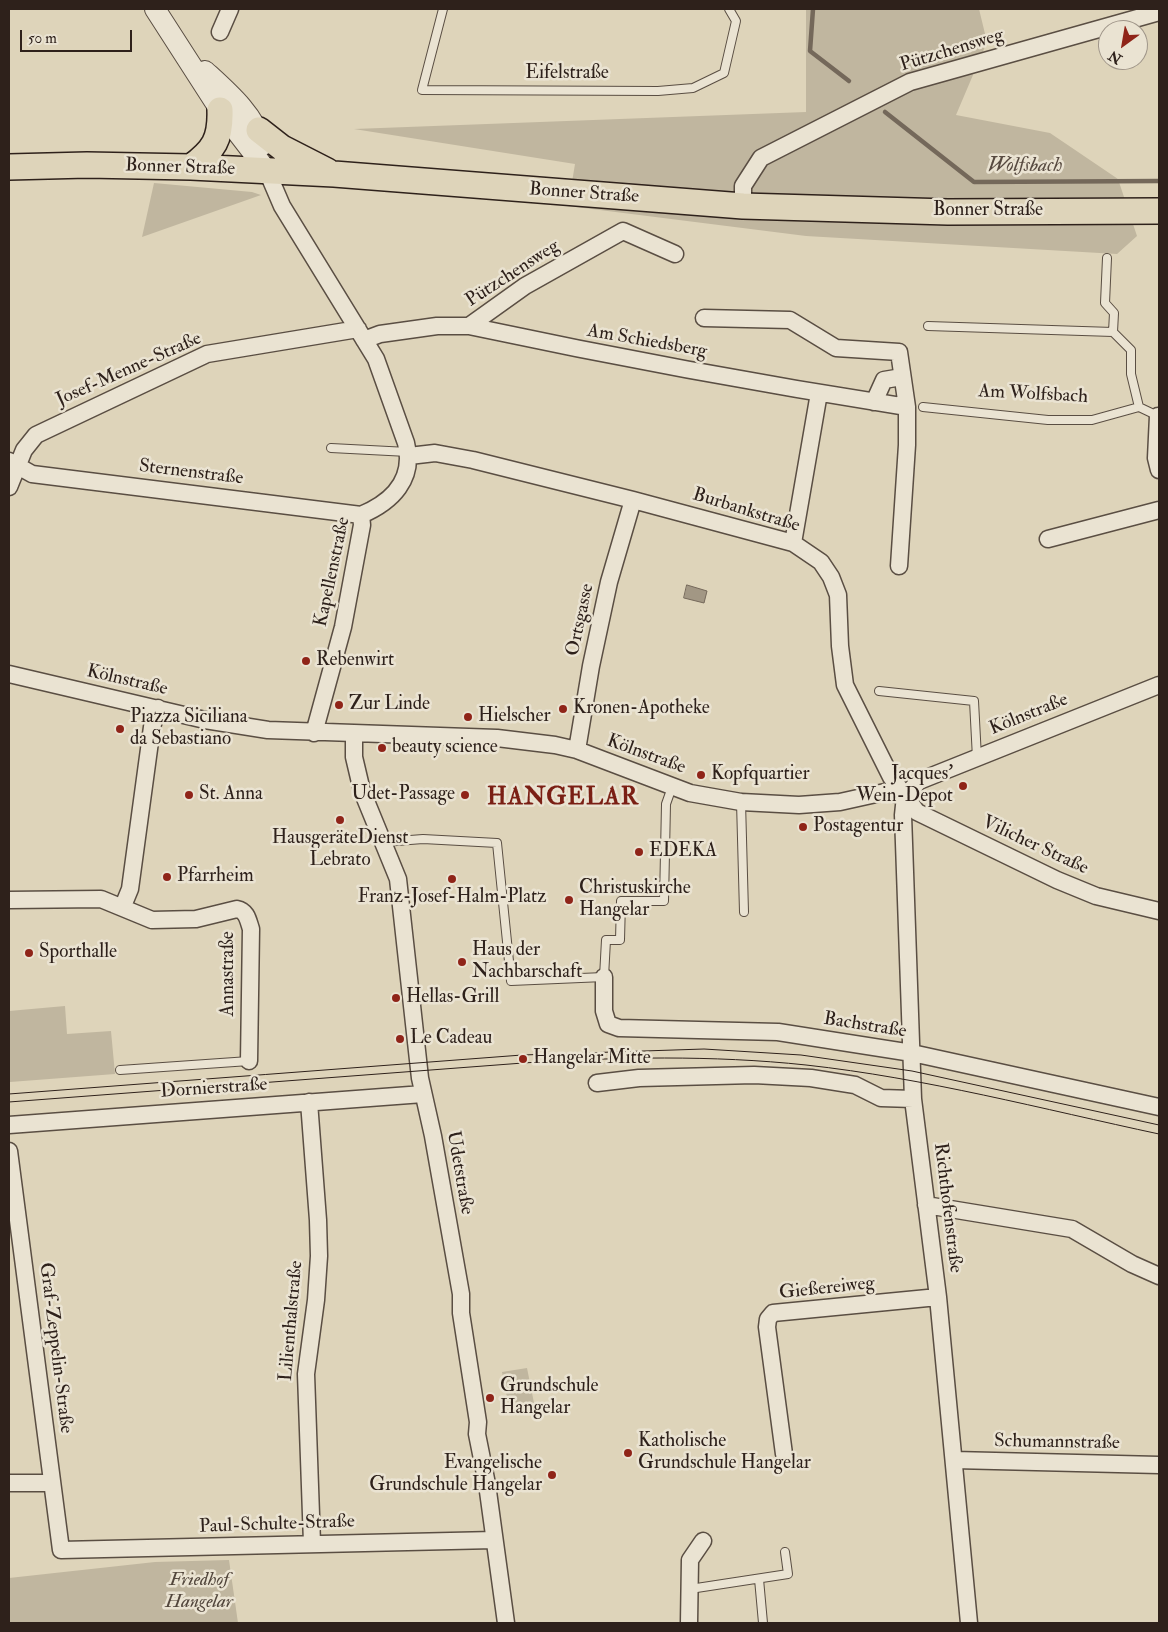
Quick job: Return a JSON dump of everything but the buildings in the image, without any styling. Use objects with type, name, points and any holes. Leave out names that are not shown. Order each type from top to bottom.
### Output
[{"type":"main road","points":[[191,167],[207,155],[217,140],[221,126],[220,110]]},
{"type":"main road","points":[[259,130],[282,148],[334,174]]},
{"type":"main road","name":"Bonner Straße","points":[[9,166],[191,167],[334,174],[743,206],[948,212],[1159,211]]},
{"type":"street","points":[[155,9],[220,110],[267,171]]},
{"type":"street","points":[[220,32],[230,9]]},
{"type":"street","name":"Pützchensweg","points":[[743,206],[743,186],[761,158],[910,82],[1159,12]]},
{"type":"street","points":[[183,51],[231,96],[259,130],[267,171],[282,206],[376,358],[408,454]]},
{"type":"street","name":"Pützchensweg","points":[[361,334],[380,334],[437,326],[469,326],[525,286],[623,231],[674,254]]},
{"type":"street","name":"Am Schiedsberg","points":[[704,318],[790,320],[836,348],[899,352],[902,377],[915,407],[907,445],[899,566]]},
{"type":"street","name":"Am Schiedsberg","points":[[469,326],[575,349],[819,393],[915,407]]},
{"type":"street","name":"Josef-Menne-Straße","points":[[9,487],[13,464],[36,435],[207,354],[361,334]]},
{"type":"street","points":[[874,402],[884,380],[902,377]]},
{"type":"street","points":[[793,543],[819,393]]},
{"type":"street","points":[[1158,416],[1156,458],[1159,470]]},
{"type":"street","name":"Burbankstraße","points":[[408,454],[444,454],[633,500],[793,543],[821,562],[832,577],[838,594],[840,646],[845,685],[891,777],[905,796]]},
{"type":"street","name":"Kapellenstraße","points":[[314,733],[343,627],[362,525],[361,515],[375,510],[396,493],[406,475],[408,454]]},
{"type":"street","name":"Sternenstraße","points":[[13,464],[32,474],[361,515]]},
{"type":"street","name":"Ortsgasse","points":[[577,750],[591,666],[609,582],[633,500]]},
{"type":"street","points":[[1048,539],[1159,510]]},
{"type":"street","name":"Kölnstraße","points":[[9,674],[236,726],[354,735],[497,738],[555,745],[577,750],[672,787],[741,802],[799,805],[840,802],[885,792],[905,796],[919,781],[1159,685]]},
{"type":"street","points":[[123,906],[130,889],[152,727],[158,708]]},
{"type":"street","name":"Udetstraße","points":[[354,735],[354,757],[362,790],[398,879],[423,1094],[462,1303],[461,1313],[478,1422],[477,1434],[487,1484],[506,1623]]},
{"type":"street","name":"Vilicher Straße","points":[[905,796],[917,812],[1057,880],[1096,896],[1159,911]]},
{"type":"street","name":"Richthofenstraße","points":[[905,796],[903,815],[913,1099],[938,1297],[969,1623]]},
{"type":"street","name":"Annastraße","points":[[9,900],[102,899],[123,906],[152,920],[196,919],[236,909],[243,910],[247,915],[251,929],[249,1061]]},
{"type":"street","name":"Bachstraße","points":[[604,977],[604,1011],[608,1024],[619,1028],[778,1032],[912,1053],[1159,1107]]},
{"type":"street","points":[[597,1083],[639,1078],[754,1075],[811,1078],[855,1085],[881,1098],[913,1099]]},
{"type":"street","name":"Dornierstraße","points":[[9,1125],[423,1094]]},
{"type":"street","name":"Lilienthalstraße","points":[[309,1102],[319,1256],[316,1300],[306,1374],[312,1543]]},
{"type":"street","name":"Graf-Zeppelin-Straße","points":[[9,1151],[61,1550]]},
{"type":"street","points":[[926,1205],[1072,1229],[1132,1264],[1159,1276]]},
{"type":"street","name":"Gießereiweg","points":[[784,1454],[767,1327],[768,1319],[774,1313],[938,1297]]},
{"type":"street","name":"Schumannstraße","points":[[954,1460],[1159,1465]]},
{"type":"street","points":[[9,1483],[51,1483]]},
{"type":"street","name":"Paul-Schulte-Straße","points":[[61,1550],[494,1540]]},
{"type":"street","points":[[689,1623],[690,1560],[704,1541]]},
{"type":"lane","name":"Eifelstraße","points":[[443,9],[422,90],[658,91],[693,88],[724,73],[736,21],[729,9]]},
{"type":"lane","points":[[1107,258],[1106,304],[1114,313],[1114,332],[1131,350],[1131,374],[1139,407],[1158,416]]},
{"type":"lane","points":[[928,326],[1114,332]]},
{"type":"lane","name":"Am Wolfsbach","points":[[915,407],[1048,420],[1092,420],[1139,407]]},
{"type":"lane","points":[[331,448],[408,454]]},
{"type":"lane","points":[[878,691],[974,701],[977,758]]},
{"type":"lane","points":[[384,842],[423,839],[497,843],[511,981],[604,977],[606,940],[620,940],[621,901],[664,901],[666,804],[672,787]]},
{"type":"lane","points":[[741,802],[744,912]]},
{"type":"lane","name":"Annastraße","points":[[120,1070],[249,1061]]},
{"type":"lane","points":[[690,1589],[788,1574],[785,1552]]},
{"type":"lane","points":[[759,1579],[763,1623]]},
{"type":"green space","points":[[806,9],[979,9],[987,42],[956,115],[1050,133],[1118,179],[1137,236],[1117,254],[806,236],[568,206],[575,164],[354,129],[806,112]]},
{"type":"green space","points":[[154,183],[252,192],[261,195],[142,237]]},
{"type":"green space","points":[[65,1006],[67,1034],[111,1031],[115,1074],[10,1082],[9,1011]]},
{"type":"green space","points":[[527,1368],[535,1408],[510,1413],[502,1372]]},
{"type":"green space","name":"Friedhof Hangelar","points":[[229,1560],[238,1623],[9,1623],[9,1578],[155,1562]]},
{"type":"shaded area","points":[[687,585],[707,591],[704,603],[684,598]]},
{"type":"waterway","name":"Wolfsbach","points":[[813,9],[810,51],[849,81]]},
{"type":"waterway","name":"Wolfsbach","points":[[885,112],[974,182],[1159,181]]},
{"type":"tram line","points":[[9,1094],[522,1055],[704,1049],[801,1055],[912,1071],[1159,1125]]},
{"type":"tram line","points":[[9,1102],[523,1063],[629,1058],[700,1058],[806,1065],[895,1078],[983,1095],[1159,1134]]},
{"type":"place","name":"Rebenwirt","points":[[306,661]]},
{"type":"place","name":"Zur Linde","points":[[339,705]]},
{"type":"place","name":"Kronen-Apotheke","points":[[563,709]]},
{"type":"place","name":"Hielscher","points":[[468,717]]},
{"type":"place","name":"Piazza Siciliana da Sebastiano","points":[[120,729]]},
{"type":"place","name":"beauty science","points":[[382,748]]},
{"type":"place","name":"Kopfquartier","points":[[701,775]]},
{"type":"place","name":"Jacques' Wein-Depot","points":[[963,786]]},
{"type":"place","name":"St. Anna","points":[[189,795]]},
{"type":"place","name":"Udet-Passage","points":[[465,795]]},
{"type":"place","name":"HausgeräteDienst Lebrato","points":[[340,820]]},
{"type":"place","name":"Postagentur","points":[[803,827]]},
{"type":"place","name":"EDEKA","points":[[639,852]]},
{"type":"place","name":"Pfarrheim","points":[[167,877]]},
{"type":"place","name":"Franz-Josef-Halm-Platz","points":[[452,879]]},
{"type":"place","name":"Christuskirche Hangelar","points":[[569,900]]},
{"type":"place","name":"Sporthalle","points":[[29,953]]},
{"type":"place","name":"Haus der Nachbarschaft","points":[[462,962]]},
{"type":"place","name":"Hellas-Grill","points":[[396,998]]},
{"type":"place","name":"Le Cadeau","points":[[400,1039]]},
{"type":"place","name":"Hangelar Mitte","points":[[523,1059]]},
{"type":"place","name":"Grundschule Hangelar","points":[[490,1398]]},
{"type":"place","name":"Katholische Grundschule Hangelar","points":[[628,1453]]},
{"type":"place","name":"Evangelische Grundschule Hangelar","points":[[552,1475]]},
{"type":"district","name":"HANGELAR","points":[[563,799]]}]
